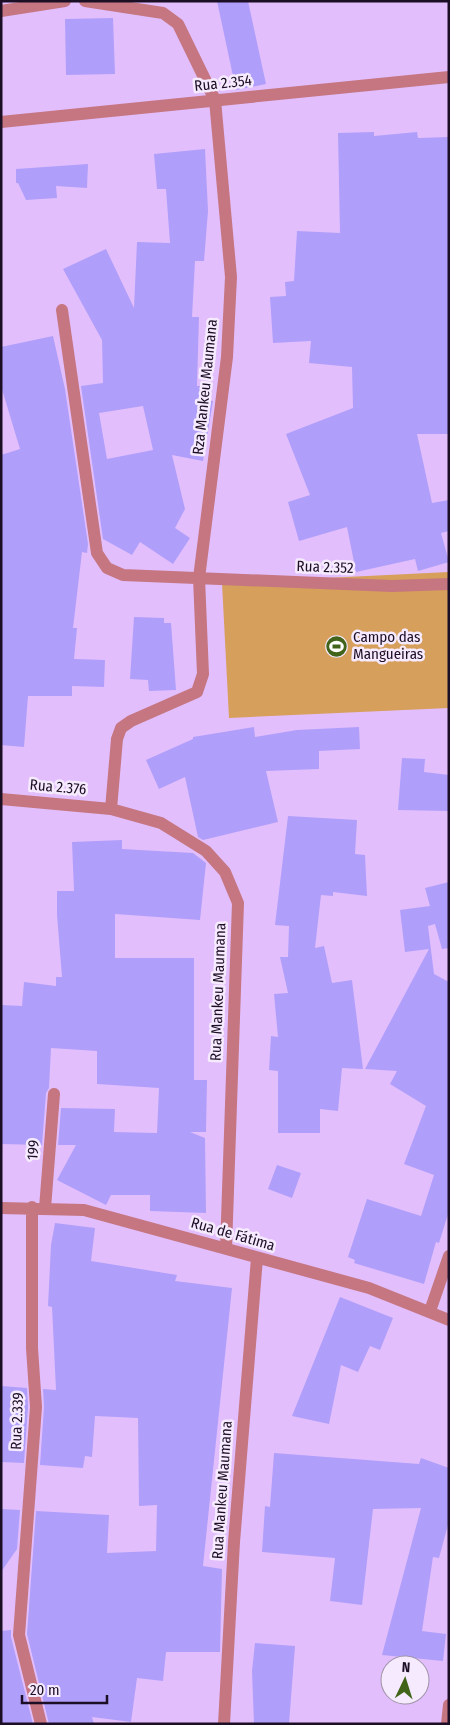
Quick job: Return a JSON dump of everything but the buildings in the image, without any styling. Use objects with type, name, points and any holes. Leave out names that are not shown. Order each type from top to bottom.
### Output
[{"type":"street","points":[[1,12],[64,1]]},
{"type":"street","name":"Rza Mankeu Maumana","points":[[85,1],[163,13],[178,24],[215,100],[231,277],[227,357],[199,578],[203,674],[197,692],[121,728],[117,739],[111,809]]},
{"type":"street","name":"Rua 2.354","points":[[1,122],[449,77]]},
{"type":"street","name":"Rua 2.352","points":[[62,310],[97,553],[107,568],[123,575],[392,586],[449,584]]},
{"type":"street","name":"Rua 2.376","points":[[1,798],[111,809]]},
{"type":"street","name":"Rua Mankeu Maumana","points":[[111,809],[162,823],[206,851],[225,872],[238,904],[226,1248]]},
{"type":"street","name":"199","points":[[45,1208],[54,1094]]},
{"type":"street","name":"Rua de Fátima","points":[[1,1208],[32,1207],[84,1210],[369,1288],[449,1320]]},
{"type":"street","name":"Rua 2.339","points":[[32,1207],[32,1348],[36,1406],[19,1635],[41,1724]]},
{"type":"street","points":[[430,1311],[449,1256]]},
{"type":"street","name":"Rua Mankeu Maumana","points":[[224,1724],[234,1542],[257,1258]]},
{"type":"street","points":[[447,1724],[449,1705]]},
{"type":"shaded area","name":"Campo das Mangueiras","points":[[449,572],[449,708],[229,718],[222,583]]},
{"type":"place","name":"Campo das Mangueiras","points":[[337,646]]}]
